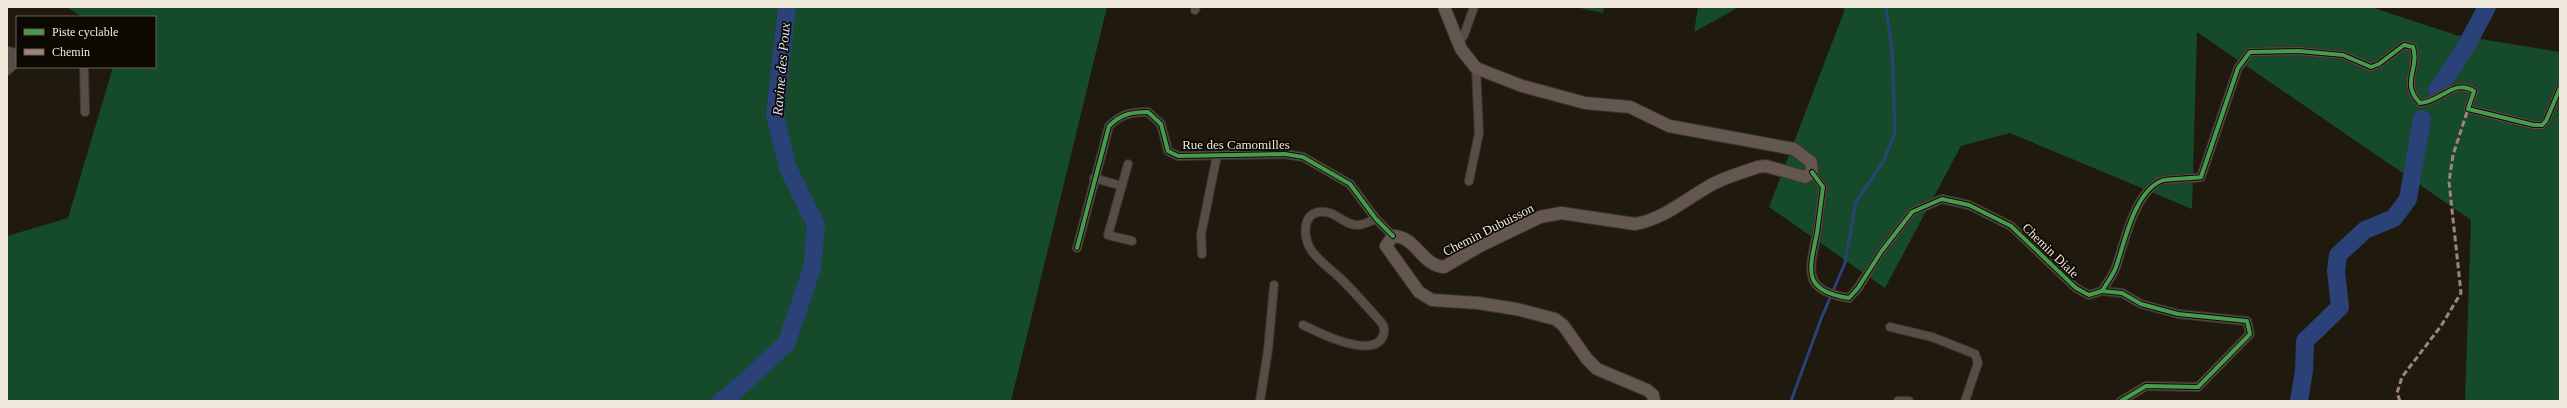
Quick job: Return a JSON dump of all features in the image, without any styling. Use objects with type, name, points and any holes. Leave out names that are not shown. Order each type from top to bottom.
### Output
[{"type":"main road","points":[[1444,7],[1458,43],[1476,68],[1522,86],[1575,100],[1603,106],[1630,107],[1670,126],[1794,149],[1811,162],[1812,172]]},
{"type":"main road","name":"Chemin Dubuisson","points":[[1393,236],[1400,236],[1410,242],[1427,260],[1437,266],[1444,267],[1494,238],[1540,217],[1561,213],[1635,224],[1661,217],[1707,187],[1758,167],[1766,166],[1805,177],[1812,172]]},
{"type":"main road","points":[[1393,236],[1386,246],[1419,292],[1432,300],[1478,303],[1555,319],[1563,324],[1587,359],[1598,369],[1647,390],[1653,396],[1654,401]]},
{"type":"street","points":[[1458,43],[1464,34],[1474,7]]},
{"type":"street","points":[[2102,291],[2116,269],[2128,227],[2143,196],[2162,181],[2187,180],[2201,177],[2238,68],[2250,52],[2298,51],[2343,55],[2371,67],[2379,64],[2404,45],[2413,47],[2416,56],[2410,83],[2412,96],[2420,104],[2430,102],[2456,87],[2466,86],[2474,90],[2468,109],[2542,124],[2560,88]]},
{"type":"street","points":[[7,70],[14,63],[13,55]]},
{"type":"street","points":[[84,68],[85,112]]},
{"type":"street","points":[[1469,181],[1479,133],[1476,68]]},
{"type":"street","name":"Rue des Camomilles","points":[[1077,248],[1094,178],[1109,126],[1123,114],[1148,112],[1161,124],[1168,151],[1172,155],[1285,154],[1303,157],[1350,184],[1376,219],[1393,236]]},
{"type":"street","points":[[1202,254],[1201,235],[1217,155]]},
{"type":"street","points":[[1128,164],[1108,235],[1132,241]]},
{"type":"street","name":"Chemin Diale","points":[[1812,172],[1818,177],[1823,187],[1810,264],[1812,277],[1819,287],[1830,295],[1849,298],[1858,288],[1882,252],[1912,212],[1942,198],[1969,205],[2011,226],[2076,288],[2089,295],[2102,291],[2122,293],[2141,304],[2178,314],[2247,321],[2250,334],[2198,387],[2146,386],[2120,401]]},
{"type":"street","points":[[1094,178],[1122,186]]},
{"type":"street","points":[[1304,325],[1327,336],[1348,343],[1370,346],[1380,341],[1384,330],[1382,322],[1340,278],[1320,262],[1310,248],[1306,232],[1307,219],[1312,214],[1319,211],[1334,214],[1353,224],[1359,225],[1376,219]]},
{"type":"street","points":[[1260,401],[1274,285]]},
{"type":"street","points":[[1890,327],[1932,337],[1974,354],[1978,363],[1965,401]]},
{"type":"street","points":[[1898,401],[1909,401]]},
{"type":"green space","points":[[67,7],[1107,7],[1011,401],[7,401],[7,236],[68,218],[113,68],[156,68],[156,16],[80,16]]},
{"type":"green space","points":[[1575,7],[1604,7],[1603,13]]},
{"type":"green space","points":[[1698,7],[1739,7],[1694,32]]},
{"type":"green space","points":[[1838,7],[2371,7],[2456,35],[2560,52],[2560,401],[2465,401],[2471,220],[2197,32],[2192,209],[2010,133],[1961,146],[1885,288],[1769,207],[1845,9]]},
{"type":"waterway","name":"Ravine des Poux","points":[[721,401],[726,399],[786,344],[812,269],[816,225],[788,168],[775,115],[787,7]]},
{"type":"waterway","points":[[1791,401],[1821,319],[1845,263],[1856,202],[1883,162],[1895,134],[1892,50],[1886,7]]},
{"type":"waterway","points":[[2437,90],[2464,50],[2487,7]]},
{"type":"waterway","points":[[2299,401],[2304,371],[2305,341],[2340,307],[2336,271],[2338,255],[2365,230],[2394,218],[2408,199],[2422,119]]},
{"type":"marked path","points":[[2400,401],[2397,393],[2402,377],[2441,326],[2461,293],[2449,182],[2453,155],[2468,109]]},
{"type":"cycle path","points":[[2102,291],[2115,270],[2132,219],[2144,196],[2152,187],[2161,181],[2201,177],[2238,68],[2250,52],[2299,51],[2343,55],[2371,67],[2379,64],[2404,45],[2413,47],[2414,62],[2411,89],[2414,96],[2420,103],[2428,102],[2460,87],[2467,88],[2474,91],[2468,109],[2534,125],[2542,125],[2546,121],[2560,88]]},
{"type":"cycle path","points":[[1077,248],[1109,126],[1122,116],[1142,112],[1148,112],[1161,124],[1168,151],[1178,156],[1285,154],[1303,157],[1350,184],[1376,219],[1393,236]]},
{"type":"cycle path","points":[[1812,172],[1823,187],[1812,258],[1812,277],[1816,284],[1823,290],[1834,295],[1849,298],[1858,288],[1881,252],[1912,212],[1942,199],[1969,205],[2011,226],[2076,288],[2089,295],[2102,291],[2122,293],[2141,304],[2178,314],[2247,321],[2250,334],[2198,387],[2146,386],[2121,401]]}]
